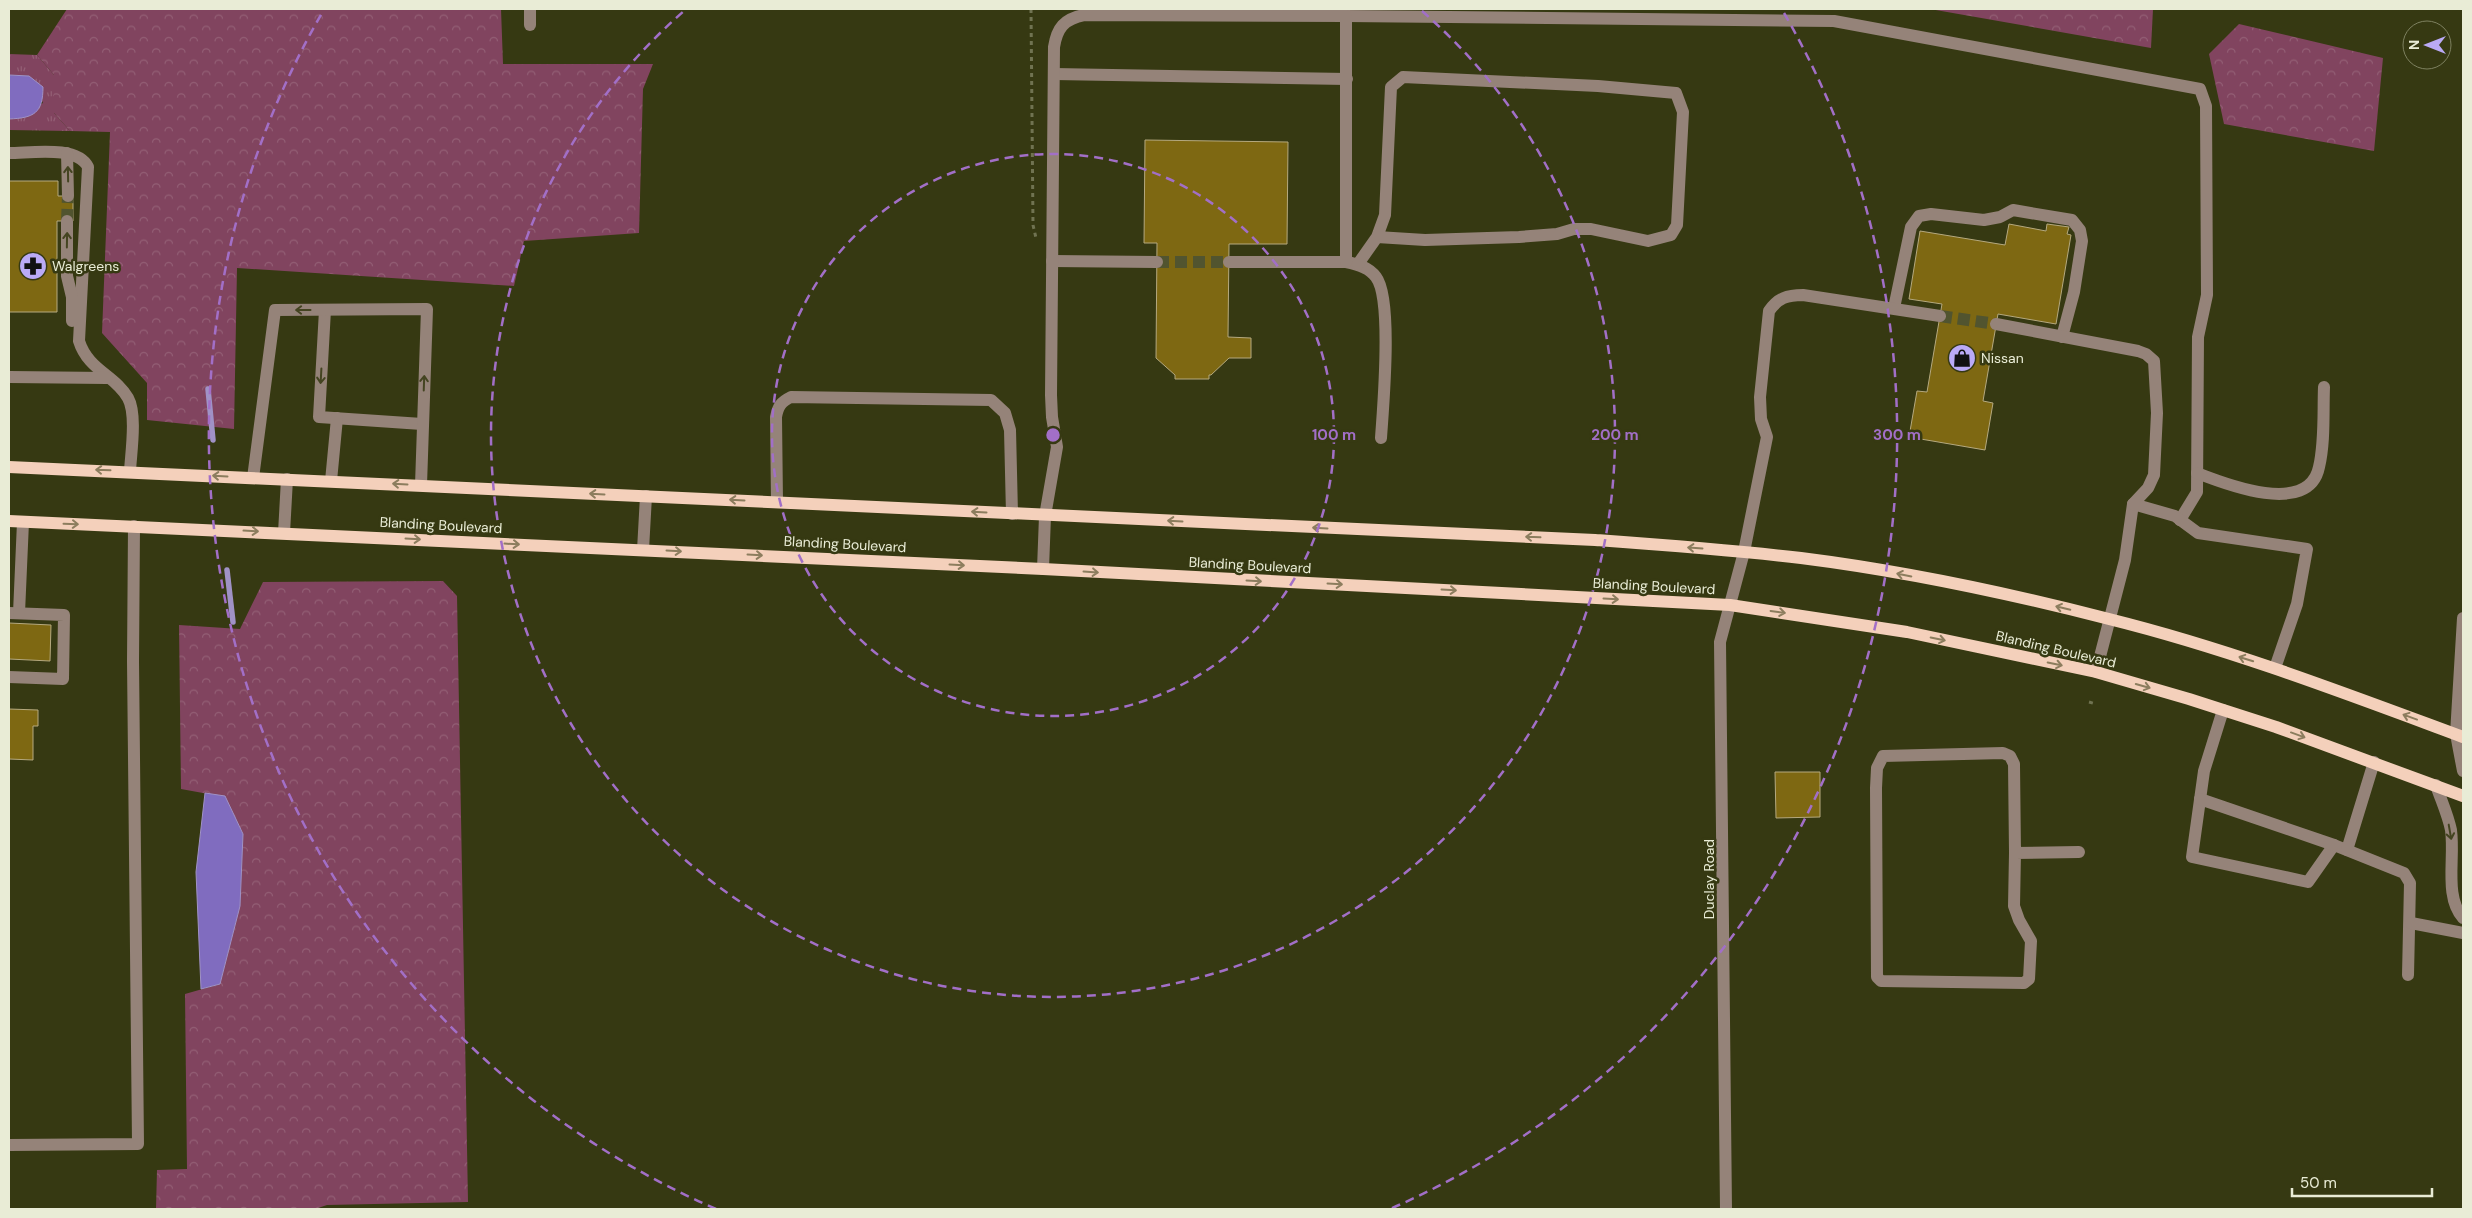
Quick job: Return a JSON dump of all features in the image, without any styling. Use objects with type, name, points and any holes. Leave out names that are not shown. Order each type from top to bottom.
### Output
[{"type":"main road","points":[[9,467],[130,471],[1045,516],[1595,540],[1744,552],[1882,571],[1997,593],[2110,619],[2275,668],[2460,736]]},
{"type":"main road","name":"Blanding Boulevard","points":[[9,521],[1043,569],[1730,605],[1907,632],[2096,672],[2223,710],[2374,762],[2463,796]]},
{"type":"street","points":[[530,9],[530,25]]},
{"type":"street","points":[[1043,569],[1045,516],[1057,447],[1052,410],[1054,47],[1059,29],[1072,18],[1084,15],[1346,16],[1360,13],[1707,14],[1834,20],[2200,89],[2206,106],[2207,295],[2198,337],[2196,492],[2180,520]]},
{"type":"street","points":[[1346,16],[1352,263]]},
{"type":"street","points":[[1054,74],[1347,79]]},
{"type":"street","points":[[1352,263],[1377,237],[1385,215],[1391,87],[1403,77],[1598,86],[1676,93],[1682,112],[1677,225],[1671,236],[1648,241],[1591,229],[1574,229],[1557,234],[1519,237],[1425,240],[1377,237]]},
{"type":"street","points":[[9,153],[67,153],[83,159],[90,173],[79,340],[84,354],[107,378],[124,392],[131,406],[130,471]]},
{"type":"street","points":[[67,153],[68,196]]},
{"type":"street","points":[[1894,308],[1911,226],[1919,216],[1931,214],[1984,220],[2000,217],[2013,210],[2055,216],[2072,220],[2080,230],[2082,241],[2074,292],[2062,337]]},
{"type":"street","points":[[68,221],[67,276],[72,297],[72,340]]},
{"type":"street","points":[[1052,261],[1157,262]]},
{"type":"street","points":[[1229,262],[1352,263],[1376,277],[1384,301],[1381,438]]},
{"type":"street","name":"Duclay Road","points":[[1726,1209],[1720,642],[1744,552],[1767,438],[1761,419],[1760,397],[1769,311],[1777,300],[1789,295],[1894,308],[1940,316]]},
{"type":"street","points":[[253,478],[275,310],[426,309],[421,485]]},
{"type":"street","points":[[325,310],[319,417],[422,428]]},
{"type":"street","points":[[1996,324],[2138,351],[2146,354],[2154,361],[2157,413],[2154,474],[2148,488],[2133,504],[2125,560],[2096,672]]},
{"type":"street","points":[[9,377],[107,378]]},
{"type":"street","points":[[2197,474],[2245,491],[2273,494],[2296,492],[2310,484],[2319,469],[2324,386]]},
{"type":"street","points":[[777,502],[776,417],[778,407],[782,401],[791,397],[991,400],[1005,413],[1010,430],[1012,514]]},
{"type":"street","points":[[331,481],[337,418]]},
{"type":"street","points":[[284,533],[287,479]]},
{"type":"street","points":[[643,550],[646,496]]},
{"type":"street","points":[[2133,504],[2175,516],[2198,533],[2307,549],[2297,604],[2275,668]]},
{"type":"street","points":[[9,677],[63,679],[64,615],[14,613],[22,522]]},
{"type":"street","points":[[9,1145],[138,1144],[133,661],[134,526]]},
{"type":"street","points":[[2463,618],[2460,736],[2463,772]]},
{"type":"street","points":[[2223,710],[2204,771],[2192,857],[2308,882],[2334,845]]},
{"type":"street","points":[[2003,753],[2010,756],[2014,764],[2015,853],[2014,906],[2018,920],[2031,941],[2029,980],[2024,983],[1881,981],[1877,977],[1876,788],[1881,758],[2003,753]]},
{"type":"street","points":[[2347,850],[2374,762]]},
{"type":"street","points":[[2436,785],[2451,828],[2453,853],[2452,894],[2456,910],[2463,918]]},
{"type":"street","points":[[2200,799],[2334,845],[2404,873],[2410,883],[2411,923],[2408,975]]},
{"type":"street","points":[[2015,853],[2079,852]]},
{"type":"street","points":[[2411,923],[2463,933]]},
{"type":"path","points":[[1031,9],[1033,225],[1038,246],[1052,261]]},
{"type":"path","points":[[2089,702],[2096,704]]},
{"type":"green space","points":[[67,9],[501,9],[503,64],[653,64],[643,89],[639,233],[524,241],[514,286],[237,268],[234,429],[147,420],[147,383],[102,333],[110,132],[70,131],[54,113],[54,75],[37,55]]},
{"type":"green space","points":[[1930,9],[2153,9],[2151,48]]},
{"type":"green space","points":[[2239,24],[2383,58],[2374,151],[2224,124],[2209,54]]},
{"type":"green space","points":[[9,54],[37,55],[54,75],[54,113],[70,131],[9,130],[9,119],[43,103],[29,76],[9,75]]},
{"type":"green space","points":[[443,581],[457,596],[468,1202],[327,1205],[315,1209],[156,1209],[157,1170],[187,1169],[185,994],[220,984],[240,905],[243,834],[225,797],[181,789],[179,625],[240,629],[263,582]]},
{"type":"shaded area","points":[[9,75],[29,76],[43,87],[43,96],[39,108],[31,115],[9,119]]},
{"type":"shaded area","points":[[205,793],[225,796],[243,834],[240,906],[220,984],[201,989],[196,872]]},
{"type":"building","points":[[1145,140],[1288,142],[1287,244],[1229,244],[1228,337],[1251,338],[1251,358],[1229,358],[1209,375],[1209,379],[1175,379],[1175,375],[1156,358],[1157,243],[1144,243]]},
{"type":"building","name":"Walgreens","points":[[9,181],[58,181],[58,196],[73,196],[73,221],[57,221],[57,312],[9,312]]},
{"type":"building","name":"Nissan","points":[[2009,224],[2046,231],[2047,224],[2069,227],[2067,234],[2071,235],[2056,324],[1998,314],[1983,401],[1993,403],[1985,450],[1909,437],[1917,391],[1927,392],[1942,304],[1909,299],[1920,231],[2005,245]]},
{"type":"building","points":[[9,623],[51,625],[50,661],[9,659]]},
{"type":"building","points":[[9,709],[38,710],[38,726],[33,726],[33,760],[9,759]]},
{"type":"building","points":[[1775,772],[1820,772],[1820,817],[1776,818]]},
{"type":"waterway","points":[[208,389],[213,440]]},
{"type":"waterway","points":[[227,570],[233,622]]},
{"type":"tunnel","points":[[67,221],[68,196]]},
{"type":"tunnel","points":[[1157,262],[1229,262]]},
{"type":"tunnel","points":[[1940,316],[1996,324]]},
{"type":"place","name":"Walgreens","points":[[33,266]]},
{"type":"place","name":"Nissan","points":[[1962,358]]}]
